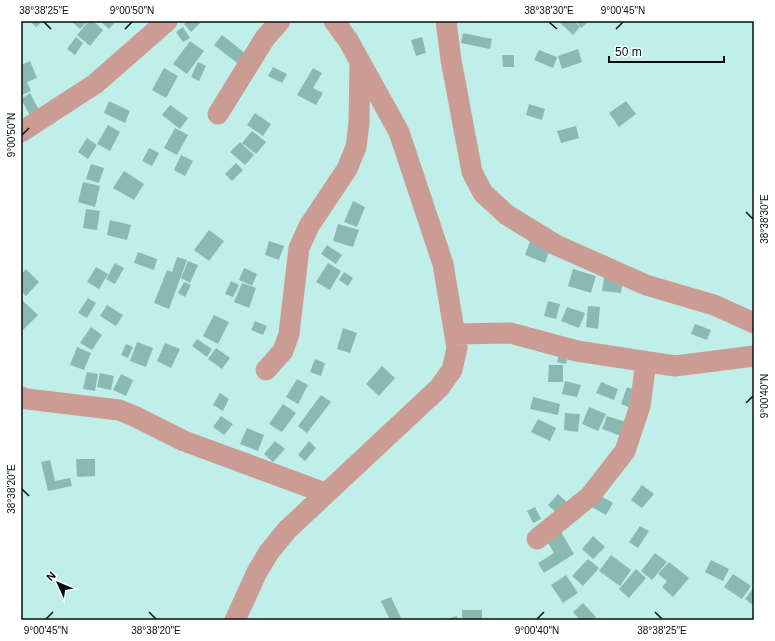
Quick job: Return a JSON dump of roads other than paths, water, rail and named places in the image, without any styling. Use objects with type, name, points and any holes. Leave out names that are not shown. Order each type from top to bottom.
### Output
[{"type":"street","points":[[21,132],[95,84],[167,21]]},
{"type":"street","points":[[218,114],[265,38],[280,21]]},
{"type":"street","points":[[235,620],[257,572],[269,552],[287,530],[325,493],[439,388],[452,370],[457,348],[443,264],[399,132],[348,40],[334,21]]},
{"type":"street","points":[[446,21],[451,60],[472,172],[483,193],[507,215],[556,245],[646,286],[714,305],[754,323]]},
{"type":"street","points":[[266,370],[283,351],[289,334],[299,248],[309,226],[347,169],[356,148],[359,122],[360,62]]},
{"type":"street","points":[[455,334],[510,333],[577,351],[675,366],[754,356]]},
{"type":"street","points":[[537,539],[590,496],[625,451],[640,406],[646,362]]},
{"type":"street","points":[[21,397],[119,410],[184,441],[325,493]]}]
